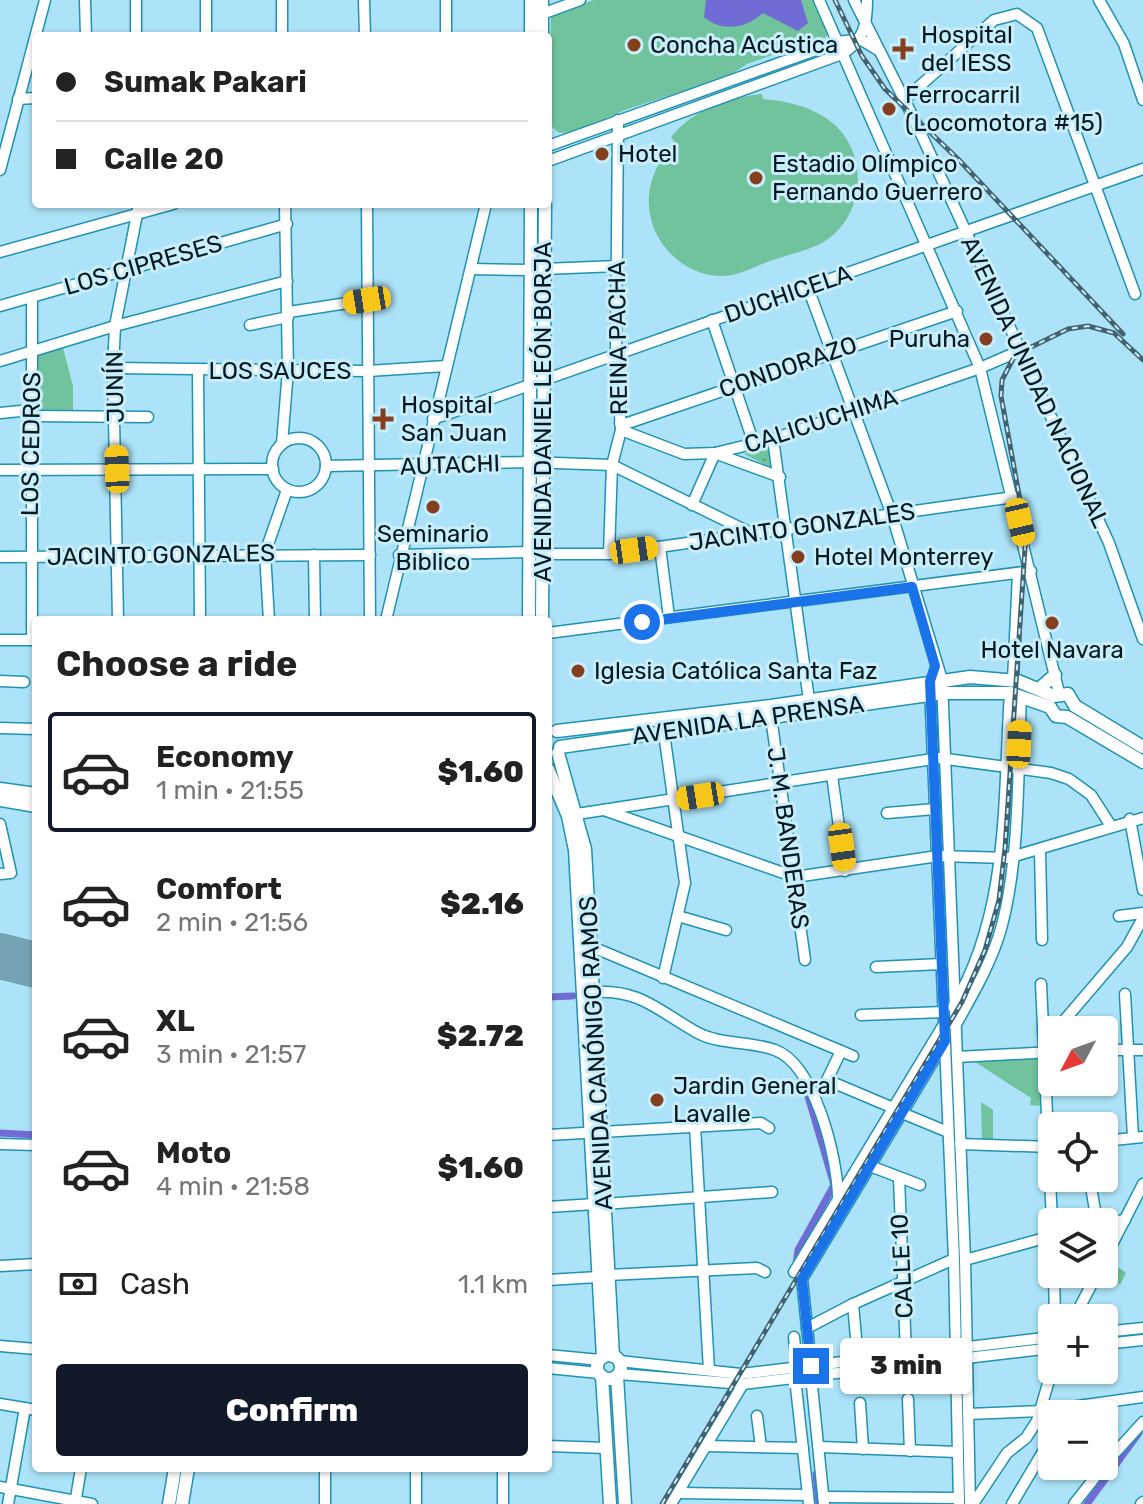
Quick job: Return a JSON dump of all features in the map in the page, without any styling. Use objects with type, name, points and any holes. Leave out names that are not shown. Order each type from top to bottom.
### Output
[{"type":"main road","points":[[531,0],[531,32]]},
{"type":"main road","points":[[542,7],[542,32]]},
{"type":"main road","name":"AVENIDA DANIEL LEÓN BORJA","points":[[531,208],[529,462],[542,616]]},
{"type":"main road","name":"AVENIDA DANIEL LEÓN BORJA","points":[[529,616],[544,464],[545,208]]},
{"type":"main road","points":[[1040,688],[1055,675]]},
{"type":"main road","name":"AVENIDA LA PRENSA","points":[[559,750],[936,687]]},
{"type":"main road","name":"AVENIDA LA PRENSA","points":[[552,728],[936,687],[1040,688],[1054,699]]},
{"type":"main road","name":"AVENIDA LA PRENSA","points":[[1015,689],[1054,699]]},
{"type":"main road","points":[[1143,747],[1075,706],[1072,697],[1054,699],[1056,716],[1067,717],[1125,750],[1143,765]]},
{"type":"main road","points":[[1067,717],[1075,706]]},
{"type":"main road","name":"AVENIDA CANÓNIGO RAMOS","points":[[552,728],[585,849],[593,992],[596,1132]]},
{"type":"main road","points":[[552,760],[559,750]]},
{"type":"main road","name":"AVENIDA CANÓNIGO RAMOS","points":[[552,776],[568,816],[575,850],[596,1132],[609,1367],[625,1504]]},
{"type":"main road","points":[[0,789],[32,793]]},
{"type":"main road","points":[[0,800],[32,805]]},
{"type":"main road","name":"AVENIDA CANÓNIGO RAMOS","points":[[609,1367],[606,1448],[610,1504]]},
{"type":"main road","points":[[169,1504],[174,1472]]},
{"type":"main road","points":[[182,1504],[187,1472]]},
{"type":"street","points":[[36,32],[45,0]]},
{"type":"street","points":[[85,0],[86,32]]},
{"type":"street","points":[[136,0],[136,32]]},
{"type":"street","points":[[206,0],[206,32]]},
{"type":"street","points":[[282,0],[282,32]]},
{"type":"street","points":[[364,0],[365,32]]},
{"type":"street","points":[[446,0],[446,32]]},
{"type":"street","points":[[542,7],[580,0]]},
{"type":"street","name":"AVENIDA UNIDAD NACIONAL","points":[[819,0],[980,368],[1014,497],[1055,675],[1054,699]]},
{"type":"street","name":"AVENIDA UNIDAD NACIONAL","points":[[854,0],[904,100],[1109,543],[1143,639]]},
{"type":"street","points":[[552,159],[842,54],[860,39],[867,0]]},
{"type":"street","points":[[1099,0],[1139,77],[1143,100]]},
{"type":"street","points":[[904,100],[994,20],[1017,14],[1037,28],[1135,294]]},
{"type":"street","points":[[832,29],[838,33],[851,33],[864,20]]},
{"type":"street","points":[[552,145],[838,42],[860,39],[872,44],[884,58]]},
{"type":"street","points":[[848,67],[851,56],[863,47],[877,51],[884,58]]},
{"type":"street","points":[[0,170],[32,48]]},
{"type":"street","points":[[18,99],[32,98]]},
{"type":"street","name":"REINA PACHA","points":[[609,554],[612,465],[620,426],[616,353],[618,120]]},
{"type":"street","name":"DUCHICELA","points":[[433,419],[1143,169]]},
{"type":"street","points":[[0,252],[139,208]]},
{"type":"street","name":"JUNÍN","points":[[118,616],[113,368],[115,326],[139,208]]},
{"type":"street","points":[[282,444],[288,370],[285,208]]},
{"type":"street","points":[[367,208],[370,616]]},
{"type":"street","points":[[386,616],[485,208]]},
{"type":"street","name":"LOS CIPRESES","points":[[0,306],[287,224]]},
{"type":"street","points":[[544,269],[617,266]]},
{"type":"street","points":[[471,269],[529,270]]},
{"type":"street","points":[[0,361],[115,326],[287,281]]},
{"type":"street","points":[[808,288],[892,515],[935,666],[949,1017],[945,1041],[948,1132],[959,1260]]},
{"type":"street","name":"LOS CEDROS","points":[[32,297],[30,556],[33,616]]},
{"type":"street","points":[[250,325],[288,314],[367,300]]},
{"type":"street","name":"CONDORAZO","points":[[620,426],[734,384],[957,311]]},
{"type":"street","points":[[712,320],[754,444]]},
{"type":"street","name":"CALICUCHIMA","points":[[620,426],[684,454],[715,453],[773,439],[980,368],[1019,351]]},
{"type":"street","name":"LOS SAUCES","points":[[113,368],[368,371],[446,366]]},
{"type":"street","points":[[198,371],[200,616]]},
{"type":"street","points":[[0,413],[148,417]]},
{"type":"street","points":[[301,438],[311,441],[319,447],[326,466],[324,475],[313,488],[287,490],[273,469],[276,451],[282,444],[301,438]]},
{"type":"street","points":[[773,439],[798,602],[809,700]]},
{"type":"street","points":[[692,505],[715,453],[780,477]]},
{"type":"street","name":"AUTACHI","points":[[326,466],[421,467],[529,462],[612,465],[750,533]]},
{"type":"street","points":[[0,470],[273,469]]},
{"type":"street","points":[[269,616],[265,553],[287,490]]},
{"type":"street","name":"JACINTO GONZALES","points":[[399,555],[609,554],[1014,497]]},
{"type":"street","points":[[660,547],[669,617]]},
{"type":"street","name":"JACINTO GONZALES","points":[[0,557],[265,553],[370,555]]},
{"type":"street","points":[[314,555],[315,616]]},
{"type":"street","points":[[552,632],[1031,571]]},
{"type":"street","points":[[965,1503],[824,1500],[807,1328],[798,1276],[838,1198],[891,1107],[1002,926],[1018,573]]},
{"type":"street","points":[[363,616],[364,587],[368,579]]},
{"type":"street","points":[[0,640],[32,640]]},
{"type":"street","points":[[0,681],[24,682]]},
{"type":"street","name":"J. M. BANDERAS","points":[[771,717],[805,960]]},
{"type":"street","points":[[0,728],[32,729]]},
{"type":"street","points":[[663,978],[685,883],[664,733]]},
{"type":"street","points":[[939,759],[935,809],[944,856],[942,964],[957,1057],[961,1353],[957,1452],[965,1503]]},
{"type":"street","points":[[577,814],[939,759],[1051,773],[1081,786],[1111,826]]},
{"type":"street","points":[[832,775],[845,871]]},
{"type":"street","points":[[603,809],[795,877],[944,856],[1006,858],[1040,851],[1130,819],[1143,818]]},
{"type":"street","points":[[887,813],[935,809]]},
{"type":"street","points":[[1130,819],[1143,890]]},
{"type":"street","points":[[0,824],[6,874]]},
{"type":"street","points":[[1040,851],[1042,940]]},
{"type":"street","points":[[949,1017],[978,959],[1006,858]]},
{"type":"street","points":[[1066,1016],[1127,947],[1143,915],[1119,916]]},
{"type":"street","points":[[678,916],[726,930]]},
{"type":"street","points":[[590,946],[853,1056]]},
{"type":"street","points":[[876,967],[942,964]]},
{"type":"street","points":[[1041,984],[1047,1016]]},
{"type":"street","points":[[593,992],[636,995],[701,1035],[771,1048],[795,1064],[808,1080],[823,1122],[838,1198]]},
{"type":"street","points":[[1118,1139],[1138,1137],[1125,994]]},
{"type":"street","points":[[861,1015],[949,1017]]},
{"type":"street","points":[[798,1276],[870,1166],[945,1041]]},
{"type":"street","points":[[1118,1049],[1143,1050]]},
{"type":"street","points":[[841,1051],[827,1080],[891,1107]]},
{"type":"street","points":[[957,1057],[1038,1053]]},
{"type":"street","points":[[902,1113],[948,1132]]},
{"type":"street","points":[[552,1135],[761,1123],[769,1128]]},
{"type":"street","points":[[695,1126],[709,1370]]},
{"type":"street","points":[[0,1144],[32,1145]]},
{"type":"street","points":[[960,1144],[1038,1147]]},
{"type":"street","points":[[870,1166],[920,1185]]},
{"type":"street","name":"CALLE 10","points":[[899,1178],[906,1354]]},
{"type":"street","points":[[1118,1233],[1143,1184]]},
{"type":"street","points":[[552,1207],[772,1192]]},
{"type":"street","points":[[1118,1221],[1125,1220]]},
{"type":"street","points":[[807,1328],[903,1281],[959,1260],[1038,1240]]},
{"type":"street","points":[[0,1266],[32,1264]]},
{"type":"street","points":[[552,1280],[757,1268],[765,1272]]},
{"type":"street","points":[[853,1304],[858,1360]]},
{"type":"street","points":[[1118,1331],[1143,1328]]},
{"type":"street","points":[[678,1493],[808,1500],[794,1337]]},
{"type":"street","points":[[552,1356],[609,1367],[743,1384],[796,1373],[961,1353],[1038,1339]]},
{"type":"street","points":[[1118,1343],[1143,1340]]},
{"type":"street","points":[[0,1346],[32,1349]]},
{"type":"street","points":[[811,1371],[858,1360],[906,1354],[1038,1349]]},
{"type":"street","points":[[961,1353],[968,1414],[965,1503]]},
{"type":"street","points":[[552,1368],[796,1373]]},
{"type":"street","points":[[671,1504],[743,1384]]},
{"type":"street","points":[[1118,1401],[1143,1397]]},
{"type":"street","points":[[908,1399],[910,1451]]},
{"type":"street","points":[[860,1403],[863,1449]]},
{"type":"street","points":[[0,1404],[30,1409],[6,1488],[8,1504]]},
{"type":"street","points":[[968,1414],[1038,1412]]},
{"type":"street","points":[[757,1416],[761,1447]]},
{"type":"street","points":[[1118,1449],[1143,1422]]},
{"type":"street","points":[[965,1503],[1007,1453],[1038,1425]]},
{"type":"street","points":[[552,1446],[606,1448]]},
{"type":"street","points":[[706,1446],[803,1448]]},
{"type":"street","points":[[820,1447],[957,1452]]},
{"type":"street","points":[[1012,1504],[1038,1465]]},
{"type":"street","points":[[75,1502],[80,1472]]},
{"type":"street","points":[[325,1472],[325,1504]]},
{"type":"street","points":[[416,1472],[416,1504]]},
{"type":"street","points":[[503,1472],[503,1504]]},
{"type":"street","points":[[1074,1504],[1092,1480]]},
{"type":"street","points":[[6,1488],[92,1504]]},
{"type":"green space","points":[[594,0],[813,0],[829,34],[817,45],[813,41],[747,64],[729,76],[625,110],[576,132],[559,133],[552,127],[551,15]]},
{"type":"green space","name":"Estadio Olímpico Fernando Guerrero","points":[[762,94],[763,99],[790,103],[816,112],[838,128],[847,139],[856,165],[858,177],[854,203],[849,215],[833,235],[810,248],[735,274],[723,276],[691,269],[665,248],[656,234],[649,201],[653,178],[674,141],[671,137],[690,119],[712,106]]},
{"type":"green space","points":[[63,348],[73,386],[73,413],[37,413],[35,355]]},
{"type":"green space","points":[[772,444],[775,470],[744,454]]},
{"type":"green space","points":[[1038,1058],[1038,1096],[1042,1096],[1042,1106],[1030,1105],[1031,1098],[975,1062]]},
{"type":"green space","points":[[981,1102],[993,1110],[993,1140],[982,1139]]},
{"type":"green space","points":[[1118,1267],[1126,1273],[1120,1285],[1118,1283]]},
{"type":"shaded area","points":[[706,0],[801,0],[808,23],[798,31],[763,13],[742,25],[727,27],[704,17]]},
{"type":"waterway","points":[[552,997],[573,996]]},
{"type":"waterway","points":[[796,1265],[798,1250],[834,1185],[807,1093]]},
{"type":"waterway","points":[[0,1133],[32,1135]]},
{"type":"waterway","points":[[1087,1504],[1139,1433]]},
{"type":"waterway","points":[[816,1474],[819,1504]]},
{"type":"runway","points":[[0,956],[32,964]]},
{"type":"railway","points":[[835,0],[862,56],[885,89],[959,160],[1123,334]]},
{"type":"railway","points":[[662,1504],[962,1002],[985,950],[999,900],[1005,848],[1026,533],[1001,396],[1002,380],[1015,355],[1068,329],[1088,326],[1114,333],[1143,360]]},
{"type":"place","name":"Concha Acústica","points":[[634,45]]},
{"type":"place","name":"Hospital del IESS","points":[[903,49]]},
{"type":"place","name":"Ferrocarril (Locomotora #15)","points":[[889,109]]},
{"type":"place","name":"Hotel","points":[[602,154]]},
{"type":"place","name":"Estadio Olímpico Fernando Guerrero","points":[[756,178]]},
{"type":"place","name":"Puruha","points":[[986,339]]},
{"type":"place","name":"Hospital San Juan","points":[[383,419]]},
{"type":"place","name":"Seminario Biblico","points":[[433,507]]},
{"type":"place","name":"Hotel Monterrey","points":[[798,557]]},
{"type":"place","name":"Hotel Navara","points":[[1052,623]]},
{"type":"place","name":"Iglesia Católica Santa Faz","points":[[578,671]]},
{"type":"place","name":"Jardin General Lavalle","points":[[657,1100]]},
{"type":"route","points":[[642,622],[912,587],[935,666],[930,681],[945,1041],[802,1279],[811,1366]]}]
